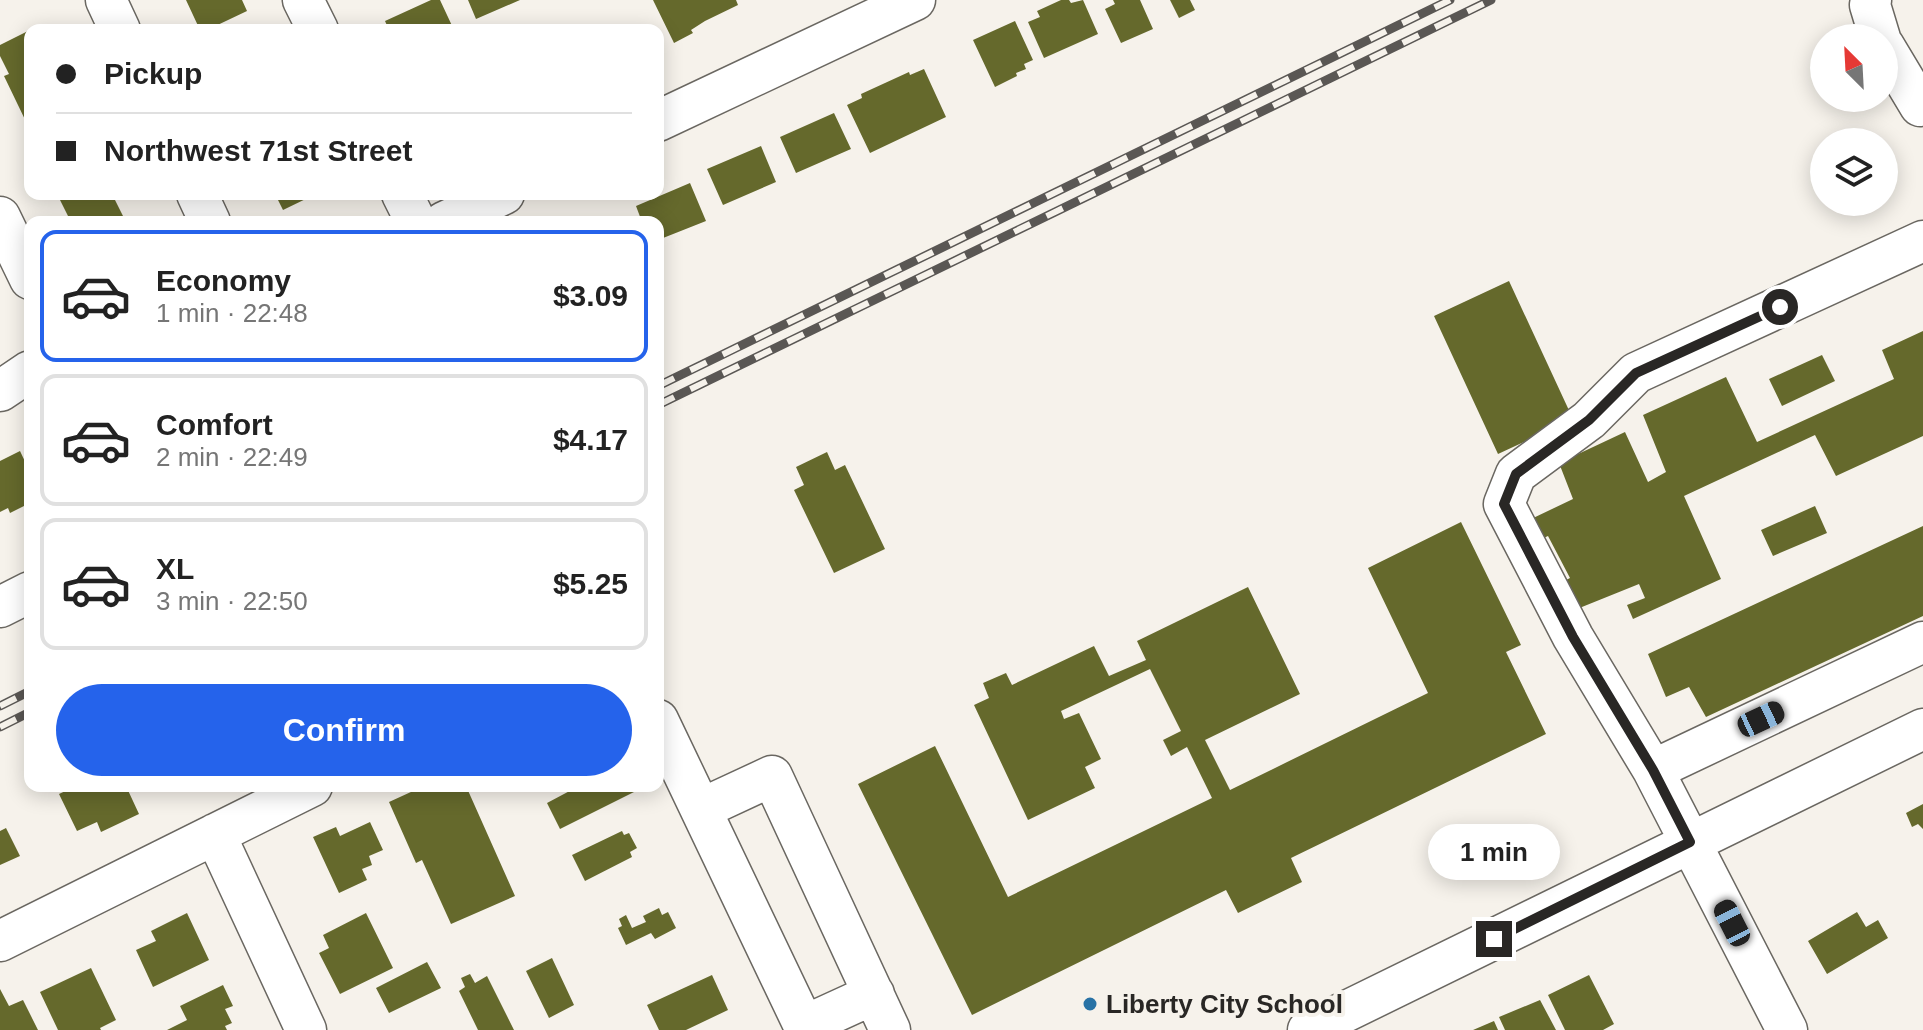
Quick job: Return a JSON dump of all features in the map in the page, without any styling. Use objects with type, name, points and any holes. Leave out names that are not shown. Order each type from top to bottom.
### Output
[{"type":"street","points":[[106,0],[117,24]]},
{"type":"street","points":[[303,0],[315,24]]},
{"type":"street","points":[[664,118],[915,0]]},
{"type":"street","points":[[1871,0],[1876,24]]},
{"type":"street","points":[[1898,68],[1922,107]]},
{"type":"street","points":[[457,216],[491,200]]},
{"type":"street","points":[[0,217],[24,267]]},
{"type":"street","points":[[1787,1030],[1653,770],[1573,637],[1504,504],[1516,474],[1589,420],[1636,373],[1923,241]]},
{"type":"street","points":[[0,391],[24,375]]},
{"type":"street","points":[[0,607],[24,595]]},
{"type":"street","points":[[1653,770],[1923,642]]},
{"type":"street","points":[[1308,1030],[1923,729]]},
{"type":"street","points":[[664,732],[805,1028],[874,994]]},
{"type":"street","points":[[701,809],[772,776],[890,1030]]},
{"type":"street","points":[[0,941],[300,792]]},
{"type":"street","points":[[215,834],[306,1030]]},
{"type":"building","points":[[186,0],[242,0],[247,11],[220,24],[197,24]]},
{"type":"building","points":[[431,0],[440,0],[451,24],[386,24],[385,21]]},
{"type":"building","points":[[468,0],[520,0],[476,19]]},
{"type":"building","points":[[653,0],[736,0],[738,5],[705,21],[691,30],[693,33],[674,43]]},
{"type":"building","points":[[1061,0],[1071,3],[1083,0],[1098,34],[1044,58],[1028,22],[1040,17],[1037,11]]},
{"type":"building","points":[[1113,0],[1140,0],[1153,29],[1121,43],[1105,9],[1115,4]]},
{"type":"building","points":[[1170,0],[1190,0],[1195,10],[1179,18]]},
{"type":"building","points":[[1015,21],[1033,60],[1024,64],[1026,69],[1016,73],[1017,76],[995,87],[973,40]]},
{"type":"building","points":[[24,33],[24,118],[4,76],[9,74],[0,56],[0,45]]},
{"type":"building","points":[[924,69],[946,117],[870,153],[847,105],[862,98],[861,94],[909,72],[910,75]]},
{"type":"building","points":[[834,113],[851,149],[796,173],[780,137]]},
{"type":"building","points":[[761,146],[776,182],[723,205],[707,169]]},
{"type":"building","points":[[690,183],[706,221],[664,238],[664,216],[640,216],[636,206],[650,200],[664,200],[664,194]]},
{"type":"building","points":[[60,200],[115,200],[123,216],[68,216]]},
{"type":"building","points":[[278,200],[304,200],[283,210]]},
{"type":"building","points":[[1509,281],[1573,419],[1498,454],[1434,316]]},
{"type":"building","points":[[1923,331],[1923,436],[1836,476],[1815,435],[1684,496],[1721,579],[1633,619],[1627,605],[1645,598],[1639,584],[1572,611],[1560,583],[1570,578],[1548,536],[1537,541],[1529,520],[1573,499],[1559,463],[1625,432],[1648,482],[1666,472],[1643,415],[1726,377],[1757,442],[1894,379],[1882,350]]},
{"type":"building","points":[[1822,355],[1835,381],[1782,406],[1769,379]]},
{"type":"building","points":[[20,451],[24,459],[24,506],[10,513],[8,508],[0,512],[0,461]]},
{"type":"building","points":[[827,452],[835,470],[845,465],[885,549],[834,573],[794,490],[804,485],[796,467]]},
{"type":"building","points":[[1815,506],[1827,533],[1773,556],[1761,530]]},
{"type":"building","points":[[1461,522],[1521,645],[1506,652],[1546,734],[1291,858],[1302,882],[1238,913],[1226,890],[972,1015],[858,784],[935,746],[1008,897],[1212,798],[1187,747],[1171,756],[1163,740],[1181,731],[1150,669],[1061,711],[1064,719],[1079,713],[1101,759],[1085,767],[1095,788],[1028,820],[974,705],[989,698],[983,683],[1006,673],[1012,685],[1094,646],[1109,676],[1146,660],[1137,641],[1248,587],[1300,694],[1205,740],[1230,790],[1428,693],[1368,568]]},
{"type":"building","points":[[1923,526],[1923,616],[1706,717],[1689,687],[1666,697],[1648,654]]},
{"type":"building","points":[[129,792],[139,814],[101,832],[97,822],[77,831],[59,794]]},
{"type":"building","points":[[411,792],[469,792],[515,896],[451,924],[422,860],[416,863],[389,802]]},
{"type":"building","points":[[568,792],[634,792],[560,829],[547,803]]},
{"type":"building","points":[[1923,804],[1923,829],[1918,824],[1912,827],[1906,813]]},
{"type":"building","points":[[370,822],[383,850],[369,856],[372,865],[362,869],[367,880],[339,893],[313,837],[336,827],[340,836]]},
{"type":"building","points":[[6,828],[20,856],[0,865],[0,831]]},
{"type":"building","points":[[622,831],[624,835],[629,833],[637,848],[630,852],[632,857],[585,881],[572,855]]},
{"type":"building","points":[[659,908],[662,915],[668,912],[676,928],[655,939],[651,933],[626,945],[618,928],[622,926],[619,919],[626,915],[632,928],[646,922],[643,916]]},
{"type":"building","points":[[1857,912],[1866,927],[1878,920],[1888,938],[1827,974],[1808,941]]},
{"type":"building","points":[[187,913],[209,960],[153,987],[136,950],[156,941],[151,931]]},
{"type":"building","points":[[366,913],[393,968],[340,994],[319,953],[329,948],[323,935]]},
{"type":"building","points":[[552,958],[574,1005],[549,1018],[526,971]]},
{"type":"building","points":[[427,962],[441,988],[389,1013],[376,988]]},
{"type":"building","points":[[91,968],[116,1020],[101,1030],[58,1030],[40,992]]},
{"type":"building","points":[[470,974],[475,983],[487,976],[514,1030],[478,1030],[459,991],[465,987],[461,978]]},
{"type":"building","points":[[712,975],[728,1010],[686,1030],[659,1030],[647,1005]]},
{"type":"building","points":[[1589,975],[1614,1024],[1603,1030],[1565,1030],[1548,995]]},
{"type":"building","points":[[223,985],[233,1006],[225,1009],[232,1023],[225,1026],[227,1030],[167,1030],[187,1020],[180,1006]]},
{"type":"building","points":[[0,989],[9,1006],[23,1000],[38,1030],[0,1030]]},
{"type":"building","points":[[1540,1000],[1556,1030],[1505,1030],[1499,1017]]},
{"type":"building","points":[[1494,1021],[1498,1030],[1473,1030]]},
{"type":"railway","points":[[664,383],[1450,0]]},
{"type":"railway","points":[[664,402],[1491,0]]},
{"type":"railway","points":[[0,706],[24,694]]},
{"type":"railway","points":[[0,727],[24,715]]},
{"type":"place","name":"Liberty City School","points":[[1090,1004]]},
{"type":"route","points":[[1494,939],[1690,842],[1653,770],[1573,637],[1504,504],[1516,474],[1589,420],[1636,373],[1780,307]]}]
